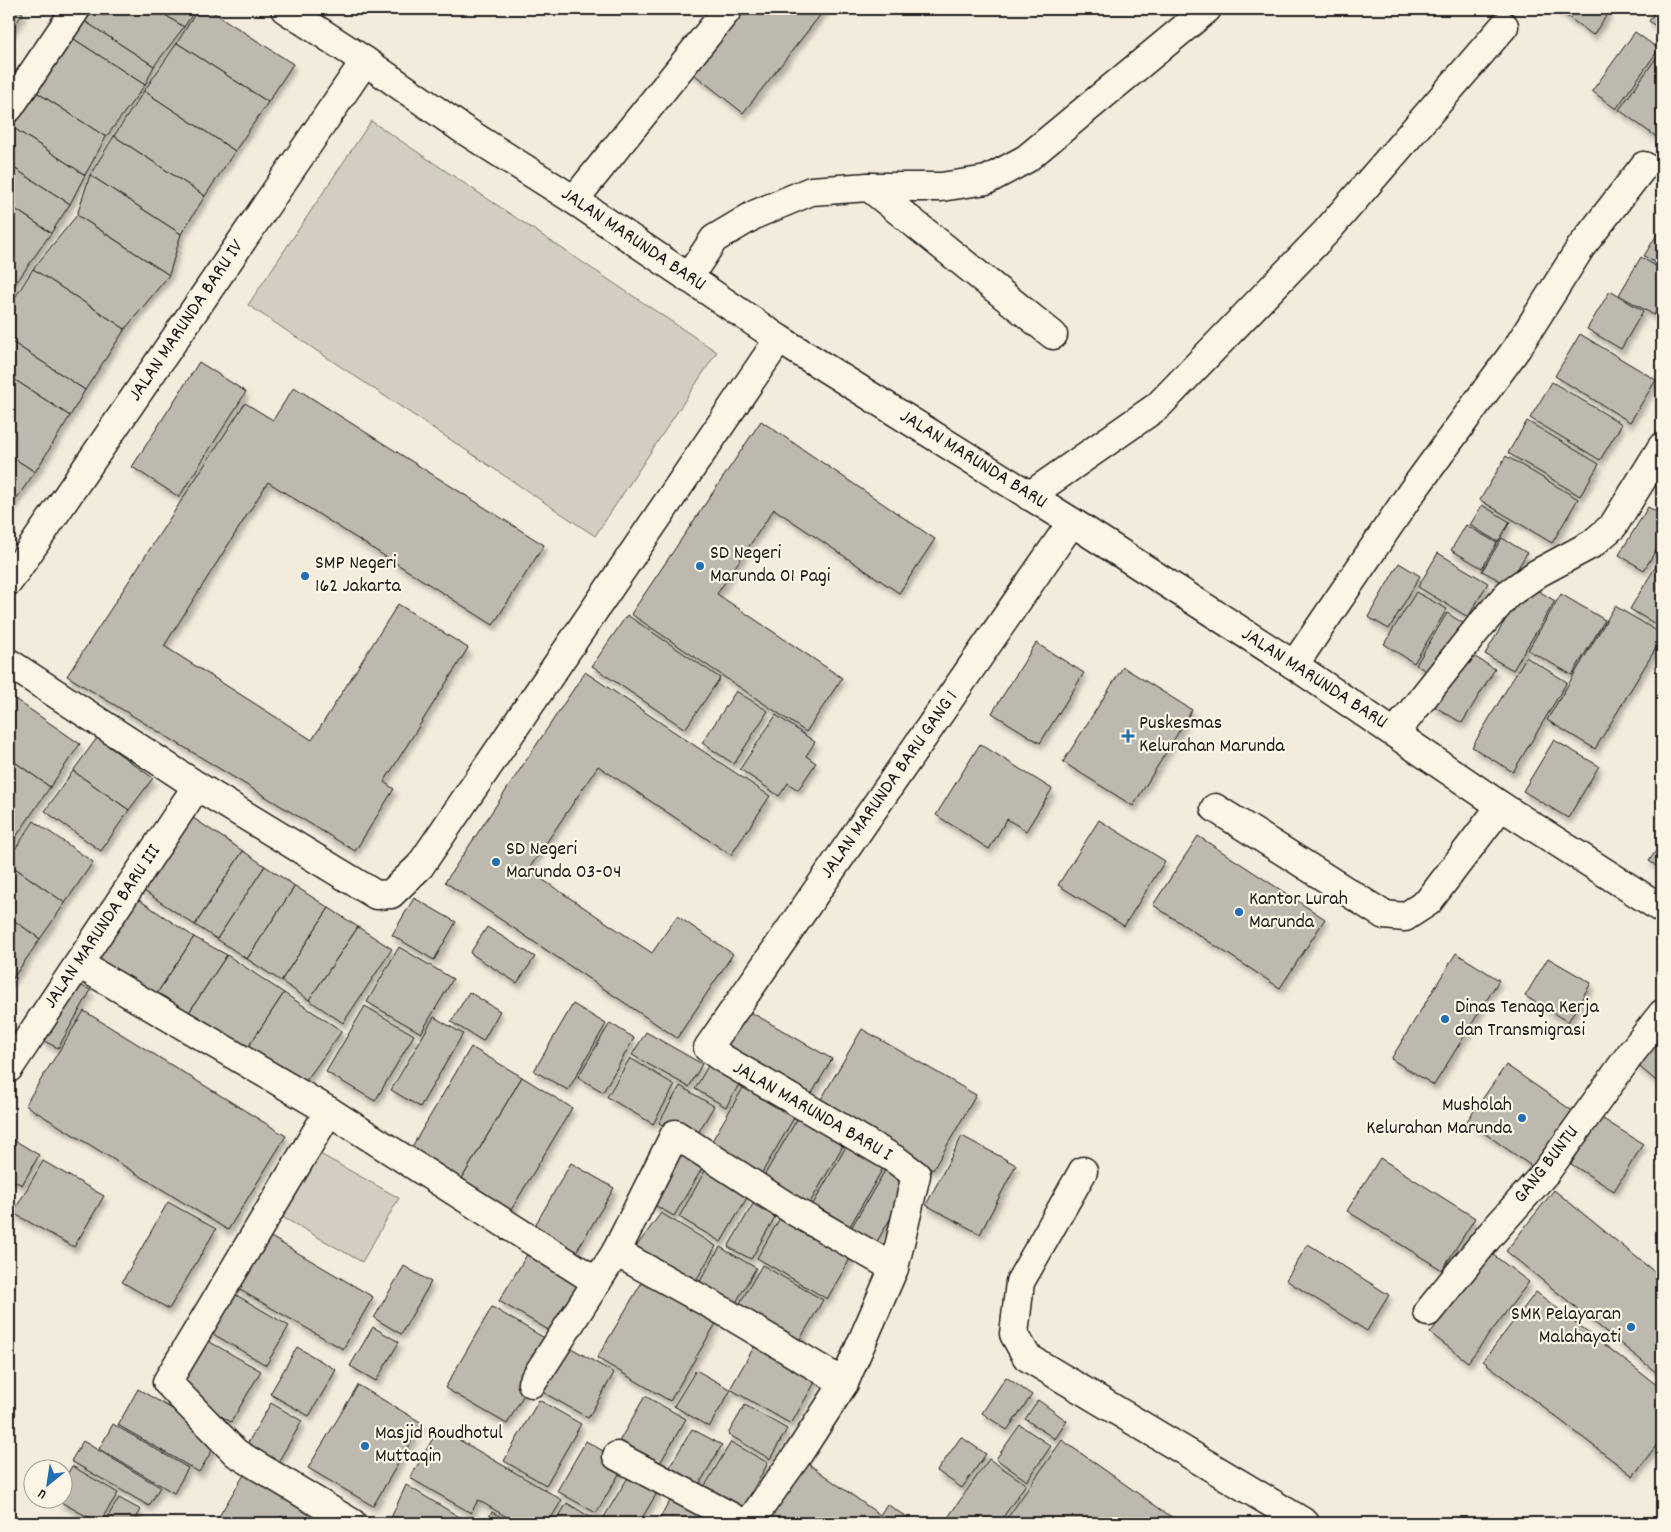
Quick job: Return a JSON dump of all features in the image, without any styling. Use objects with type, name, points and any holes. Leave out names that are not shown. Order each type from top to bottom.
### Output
[{"type":"street","points":[[9,108],[76,9]]},
{"type":"street","name":"JALAN MARUNDA BARU","points":[[285,9],[365,61],[464,130],[574,200],[779,339],[1072,522],[1294,665],[1501,806],[1662,910]]},
{"type":"street","points":[[574,200],[728,9]]},
{"type":"street","points":[[688,278],[714,239],[756,214],[811,191],[869,186],[941,187],[986,180],[1026,160],[1207,9]]},
{"type":"street","points":[[1029,496],[1158,406],[1326,232],[1504,26]]},
{"type":"street","name":"JALAN MARUNDA BARU IV","points":[[9,581],[18,547],[365,61]]},
{"type":"street","points":[[1294,665],[1411,493],[1517,348],[1581,247],[1644,166]]},
{"type":"street","points":[[869,186],[1053,335]]},
{"type":"street","points":[[9,662],[197,786],[376,894],[391,894],[420,866],[779,339]]},
{"type":"street","points":[[1395,733],[1479,627],[1508,594],[1538,573],[1592,544],[1613,526],[1662,447]]},
{"type":"street","name":"JALAN MARUNDA BARU GANG 1","points":[[708,1048],[1072,522]]},
{"type":"street","name":"JALAN MARUNDA BARU III","points":[[9,1068],[197,786]]},
{"type":"street","points":[[1215,808],[1384,915],[1405,917],[1428,902],[1501,806]]},
{"type":"street","points":[[79,964],[330,1111],[597,1282]]},
{"type":"street","name":"GANG BUNTU","points":[[1428,1312],[1490,1234],[1546,1172],[1632,1052],[1662,1014]]},
{"type":"street","name":"JALAN MARUNDA BARU I","points":[[708,1048],[896,1160],[916,1175],[894,1268]]},
{"type":"street","points":[[330,1111],[167,1382],[236,1453],[352,1523]]},
{"type":"street","points":[[532,1384],[616,1252],[675,1134],[794,1211],[894,1268],[844,1383],[799,1453],[749,1523]]},
{"type":"street","points":[[1083,1171],[1020,1282],[1014,1334],[1027,1357],[1305,1523]]},
{"type":"street","points":[[616,1252],[723,1310],[844,1383]]},
{"type":"street","points":[[618,1456],[743,1523]]},
{"type":"shaded area","points":[[371,121],[717,352],[595,536],[248,305]]},
{"type":"shaded area","points":[[313,1150],[399,1198],[362,1262],[277,1214]]},
{"type":"building","points":[[9,9],[17,9],[23,13],[9,34]]},
{"type":"building","points":[[80,9],[156,9],[184,27],[154,66],[75,15]]},
{"type":"building","points":[[156,9],[196,9],[184,27]]},
{"type":"building","points":[[198,9],[208,9],[293,64],[268,102],[177,43]]},
{"type":"building","points":[[740,9],[825,9],[743,113],[690,71]]},
{"type":"building","points":[[1557,9],[1605,9],[1609,12],[1593,35]]},
{"type":"building","points":[[1657,9],[1662,9],[1662,31],[1649,21]]},
{"type":"building","points":[[75,15],[154,66],[145,85],[66,34]]},
{"type":"building","points":[[1635,32],[1659,49],[1616,109],[1592,91]]},
{"type":"building","points":[[66,34],[145,85],[106,137],[27,86]]},
{"type":"building","points":[[177,43],[268,102],[235,151],[144,91]]},
{"type":"building","points":[[1662,50],[1662,141],[1619,110]]},
{"type":"building","points":[[27,86],[106,137],[85,175],[9,125],[9,119]]},
{"type":"building","points":[[144,91],[235,151],[205,196],[114,136]]},
{"type":"building","points":[[9,125],[85,175],[70,204],[9,165]]},
{"type":"building","points":[[114,136],[205,196],[181,234],[90,175]]},
{"type":"building","points":[[9,165],[70,204],[51,233],[9,205]]},
{"type":"building","points":[[90,175],[181,234],[169,275],[77,215]]},
{"type":"building","points":[[9,205],[51,233],[9,293]]},
{"type":"building","points":[[77,215],[169,275],[125,329],[33,269]]},
{"type":"building","points":[[1662,226],[1662,267],[1644,256]]},
{"type":"building","points":[[1641,257],[1662,270],[1662,301],[1654,315],[1619,295]]},
{"type":"building","points":[[33,269],[125,329],[85,390],[9,340],[9,307]]},
{"type":"building","points":[[1610,291],[1643,311],[1621,349],[1587,329]]},
{"type":"building","points":[[1580,334],[1656,380],[1630,422],[1555,376]]},
{"type":"building","points":[[9,340],[85,390],[70,416],[9,376]]},
{"type":"building","points":[[199,362],[246,392],[179,497],[132,467]]},
{"type":"building","points":[[9,376],[70,416],[35,472],[9,455]]},
{"type":"building","points":[[1552,382],[1622,424],[1600,460],[1530,418]]},
{"type":"building","points":[[294,387],[544,545],[493,625],[268,482],[164,646],[312,740],[398,604],[468,648],[384,782],[394,789],[355,851],[67,676],[245,403],[273,420]]},
{"type":"building","name":"SD Negeri Marunda 01 Pagi","points":[[761,421],[935,539],[899,593],[774,509],[717,594],[842,678],[806,732],[631,614]]},
{"type":"building","points":[[1527,421],[1599,464],[1580,496],[1508,453]]},
{"type":"building","points":[[9,455],[35,472],[9,509]]},
{"type":"building","points":[[1506,456],[1578,499],[1552,543],[1480,500]]},
{"type":"building","points":[[1482,505],[1510,522],[1498,542],[1470,525]]},
{"type":"building","points":[[1648,507],[1662,515],[1662,540],[1644,570],[1619,555]]},
{"type":"building","points":[[1466,525],[1497,543],[1482,568],[1451,550]]},
{"type":"building","points":[[1502,538],[1527,553],[1508,585],[1482,571]]},
{"type":"building","points":[[1438,553],[1488,583],[1468,617],[1418,587]]},
{"type":"building","points":[[1662,556],[1662,628],[1630,609]]},
{"type":"building","points":[[1399,563],[1420,576],[1389,629],[1368,617]]},
{"type":"building","points":[[1527,584],[1555,601],[1513,670],[1485,654]]},
{"type":"building","points":[[1416,592],[1447,609],[1414,663],[1384,644]]},
{"type":"building","points":[[1561,594],[1605,620],[1572,675],[1528,650]]},
{"type":"building","points":[[1615,606],[1662,634],[1662,638],[1595,749],[1547,720]]},
{"type":"building","points":[[1447,613],[1469,627],[1438,678],[1416,665]]},
{"type":"building","points":[[627,615],[720,678],[685,729],[592,666]]},
{"type":"building","points":[[1036,643],[1084,673],[1040,743],[992,713]]},
{"type":"building","points":[[1465,651],[1495,669],[1462,723],[1432,705]]},
{"type":"building","points":[[1526,657],[1567,682],[1513,772],[1472,747]]},
{"type":"building","name":"Puskesmas Kelurahan Marunda","points":[[1123,667],[1192,710],[1133,806],[1063,762]]},
{"type":"building","name":"SD Negeri Marunda 03-04","points":[[585,672],[770,796],[731,855],[598,766],[528,870],[652,953],[677,916],[733,954],[677,1038],[445,882]]},
{"type":"building","points":[[736,691],[768,711],[734,764],[702,743]]},
{"type":"building","points":[[9,695],[80,744],[50,787],[9,758]]},
{"type":"building","points":[[776,715],[815,742],[806,756],[816,763],[798,790],[788,783],[779,796],[740,769]]},
{"type":"building","points":[[97,738],[153,778],[129,810],[73,771]]},
{"type":"building","points":[[1554,740],[1599,766],[1568,818],[1523,791]]},
{"type":"building","points":[[980,744],[1052,789],[1026,831],[1007,819],[989,849],[936,815]]},
{"type":"building","points":[[9,758],[50,787],[9,847]]},
{"type":"building","points":[[73,771],[129,810],[101,851],[45,811]]},
{"type":"building","points":[[184,812],[243,851],[195,925],[135,885]]},
{"type":"building","points":[[1099,820],[1165,861],[1124,926],[1058,885]]},
{"type":"building","points":[[34,821],[93,862],[65,903],[9,864],[9,858]]},
{"type":"building","name":"Kantor Lurah Marunda","points":[[1198,836],[1325,919],[1280,988],[1153,905]]},
{"type":"building","points":[[1662,842],[1662,870],[1649,861]]},
{"type":"building","points":[[243,851],[265,866],[217,939],[195,925]]},
{"type":"building","points":[[9,864],[65,903],[40,939],[9,917]]},
{"type":"building","points":[[265,866],[295,886],[247,959],[217,939]]},
{"type":"building","points":[[295,886],[329,908],[281,981],[247,959]]},
{"type":"building","points":[[132,895],[194,937],[154,998],[91,957]]},
{"type":"building","points":[[414,898],[456,922],[434,960],[392,935]]},
{"type":"building","points":[[329,908],[358,927],[309,1000],[281,981]]},
{"type":"building","points":[[9,917],[40,939],[9,984]]},
{"type":"building","points":[[358,927],[392,949],[343,1023],[309,1000]]},
{"type":"building","points":[[487,927],[535,957],[517,983],[470,953]]},
{"type":"building","points":[[194,937],[227,955],[186,1017],[154,998]]},
{"type":"building","points":[[399,947],[453,979],[421,1033],[367,1002]]},
{"type":"building","name":"Dinas Tenaga Kerja dan Transmigrasi","points":[[1456,953],[1499,980],[1434,1085],[1391,1059]]},
{"type":"building","points":[[227,955],[284,993],[243,1055],[186,1017]]},
{"type":"building","points":[[1548,958],[1591,983],[1568,1022],[1525,996]]},
{"type":"building","points":[[72,982],[91,990],[58,1048],[40,1039]]},
{"type":"building","points":[[469,992],[500,1011],[483,1041],[451,1022]]},
{"type":"building","points":[[284,993],[342,1031],[300,1089],[243,1055]]},
{"type":"building","points":[[573,1004],[606,1024],[568,1090],[534,1071]]},
{"type":"building","points":[[365,1006],[414,1035],[375,1101],[326,1072]]},
{"type":"building","points":[[747,1010],[832,1059],[805,1105],[721,1056]]},
{"type":"building","points":[[84,1011],[286,1136],[228,1230],[25,1105]]},
{"type":"building","points":[[434,1017],[463,1034],[420,1107],[391,1090]]},
{"type":"building","points":[[610,1023],[634,1038],[603,1092],[578,1077]]},
{"type":"building","points":[[862,1029],[976,1095],[933,1170],[819,1103]]},
{"type":"building","points":[[1662,1029],[1662,1086],[1634,1062]]},
{"type":"building","points":[[646,1032],[702,1064],[689,1087],[632,1055]]},
{"type":"building","points":[[471,1047],[522,1077],[461,1180],[410,1150]]},
{"type":"building","points":[[714,1055],[745,1074],[726,1107],[695,1089]]},
{"type":"building","points":[[630,1058],[675,1085],[653,1124],[607,1097]]},
{"type":"building","name":"Musholah Kelurahan Marunda","points":[[1506,1065],[1577,1114],[1537,1170],[1467,1121]]},
{"type":"building","points":[[522,1077],[572,1108],[511,1210],[461,1180]]},
{"type":"building","points":[[747,1081],[798,1111],[756,1183],[706,1151]]},
{"type":"building","points":[[680,1086],[714,1106],[692,1143],[659,1123]]},
{"type":"building","points":[[802,1111],[848,1137],[804,1213],[758,1186]]},
{"type":"building","points":[[1600,1117],[1643,1144],[1614,1191],[1571,1164]]},
{"type":"building","points":[[962,1136],[1016,1165],[980,1234],[926,1205]]},
{"type":"building","points":[[9,1137],[39,1155],[22,1185],[9,1178]]},
{"type":"building","points":[[850,1140],[887,1161],[850,1226],[813,1204]]},
{"type":"building","points":[[674,1145],[704,1165],[674,1216],[649,1202]]},
{"type":"building","points":[[1380,1158],[1475,1218],[1442,1270],[1347,1211]]},
{"type":"building","points":[[43,1161],[104,1196],[74,1247],[13,1213]]},
{"type":"building","points":[[571,1163],[614,1188],[576,1252],[534,1227]]},
{"type":"building","points":[[887,1167],[912,1181],[872,1250],[847,1235]]},
{"type":"building","points":[[705,1171],[748,1196],[721,1242],[679,1217]]},
{"type":"building","name":"SMK Pelayaran Malahayati","points":[[1554,1190],[1662,1278],[1662,1377],[1506,1251]]},
{"type":"building","points":[[168,1202],[216,1229],[169,1309],[122,1282]]},
{"type":"building","points":[[753,1204],[775,1217],[751,1259],[728,1247]]},
{"type":"building","points":[[784,1211],[854,1252],[827,1299],[757,1258]]},
{"type":"building","points":[[661,1213],[716,1246],[691,1289],[630,1255]]},
{"type":"building","points":[[264,1233],[373,1297],[343,1349],[233,1286]]},
{"type":"building","points":[[1308,1244],[1389,1295],[1367,1331],[1286,1280]]},
{"type":"building","points":[[720,1247],[756,1268],[731,1311],[695,1290]]},
{"type":"building","points":[[531,1248],[583,1280],[552,1332],[499,1301]]},
{"type":"building","points":[[1492,1254],[1529,1282],[1468,1362],[1430,1333]]},
{"type":"building","points":[[762,1265],[823,1300],[796,1346],[736,1310]]},
{"type":"building","points":[[404,1266],[431,1282],[401,1334],[374,1318]]},
{"type":"building","points":[[645,1277],[718,1320],[670,1401],[597,1358]]},
{"type":"building","points":[[231,1292],[289,1326],[266,1365],[208,1331]]},
{"type":"building","points":[[1536,1292],[1662,1389],[1662,1438],[1633,1476],[1483,1361]]},
{"type":"building","points":[[492,1307],[553,1343],[507,1424],[445,1388]]},
{"type":"building","points":[[373,1327],[399,1342],[376,1381],[350,1366]]},
{"type":"building","points":[[203,1338],[261,1371],[231,1422],[173,1388]]},
{"type":"building","points":[[758,1340],[819,1375],[791,1424],[730,1389]]},
{"type":"building","points":[[561,1342],[614,1373],[588,1418],[534,1387]]},
{"type":"building","points":[[297,1347],[336,1370],[309,1416],[270,1394]]},
{"type":"building","points":[[696,1370],[731,1390],[709,1427],[674,1406]]},
{"type":"building","points":[[1006,1377],[1032,1395],[1007,1430],[982,1413]]},
{"type":"building","name":"Masjid Roudhotul Muttaqin","points":[[358,1385],[422,1423],[373,1506],[308,1468]]},
{"type":"building","points":[[138,1389],[220,1437],[199,1472],[118,1425]]},
{"type":"building","points":[[645,1396],[686,1419],[657,1468],[617,1445]]},
{"type":"building","points":[[539,1400],[581,1424],[546,1485],[504,1461]]},
{"type":"building","points":[[1038,1400],[1067,1421],[1055,1439],[1025,1419]]},
{"type":"building","points":[[271,1403],[302,1421],[277,1464],[246,1446]]},
{"type":"building","points":[[745,1405],[787,1429],[770,1459],[728,1434]]},
{"type":"building","points":[[113,1424],[188,1468],[174,1493],[99,1449]]},
{"type":"building","points":[[1020,1425],[1051,1446],[1027,1481],[996,1459]]},
{"type":"building","points":[[439,1428],[562,1500],[548,1523],[517,1523],[478,1500],[471,1513],[410,1478]]},
{"type":"building","points":[[692,1429],[722,1445],[694,1493],[665,1475]]},
{"type":"building","points":[[961,1437],[986,1454],[962,1488],[937,1471]]},
{"type":"building","points":[[1062,1440],[1180,1523],[1004,1523]]},
{"type":"building","points":[[83,1441],[160,1487],[149,1506],[72,1460]]},
{"type":"building","points":[[586,1441],[625,1464],[596,1513],[557,1491]]},
{"type":"building","points":[[731,1442],[768,1463],[741,1511],[703,1489]]},
{"type":"building","points":[[989,1459],[1026,1484],[999,1523],[944,1523]]},
{"type":"building","points":[[807,1463],[880,1515],[887,1504],[915,1523],[765,1523]]},
{"type":"building","points":[[72,1466],[118,1493],[99,1523],[72,1508]]},
{"type":"building","points":[[248,1468],[322,1512],[316,1523],[293,1523],[281,1516],[277,1523],[215,1523]]},
{"type":"building","points":[[633,1469],[661,1486],[639,1523],[615,1523],[604,1517]]},
{"type":"building","points":[[406,1485],[468,1522],[395,1523],[390,1520]]},
{"type":"building","points":[[674,1494],[707,1513],[701,1523],[657,1523]]},
{"type":"building","points":[[119,1498],[141,1510],[133,1523],[104,1523]]},
{"type":"building","points":[[567,1503],[600,1523],[555,1523]]},
{"type":"building","points":[[492,1512],[511,1523],[485,1523]]},
{"type":"place","name":"SD Negeri Marunda 01 Pagi","points":[[700,566]]},
{"type":"place","name":"SMP Negeri 162 Jakarta","points":[[305,576]]},
{"type":"place","name":"Puskesmas Kelurahan Marunda","points":[[1128,736]]},
{"type":"place","name":"SD Negeri Marunda 03-04","points":[[496,862]]},
{"type":"place","name":"Kantor Lurah Marunda","points":[[1239,912]]},
{"type":"place","name":"Dinas Tenaga Kerja dan Transmigrasi","points":[[1445,1019]]},
{"type":"place","name":"Musholah Kelurahan Marunda","points":[[1522,1118]]},
{"type":"place","name":"SMK Pelayaran Malahayati","points":[[1631,1327]]},
{"type":"place","name":"Masjid Roudhotul Muttaqin","points":[[365,1446]]}]
